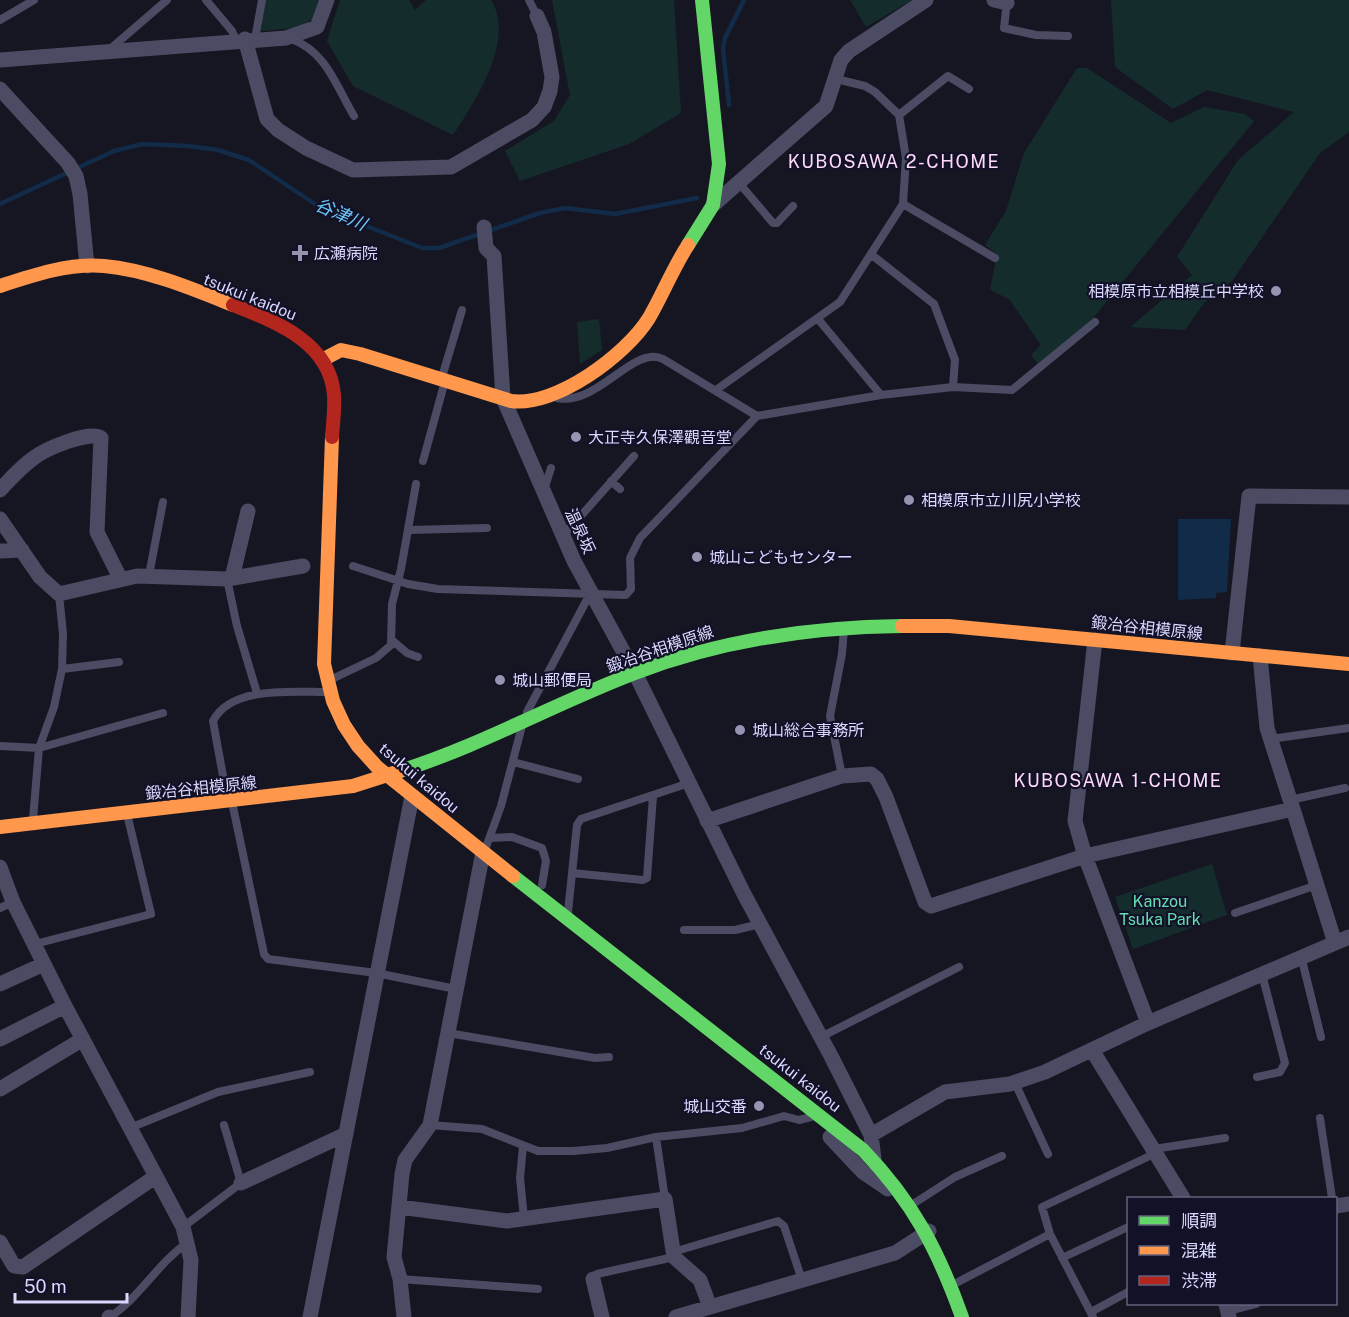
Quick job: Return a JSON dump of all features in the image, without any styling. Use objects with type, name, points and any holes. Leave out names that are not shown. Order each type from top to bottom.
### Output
[{"type":"main road","points":[[322,360],[341,350],[526,403],[550,395],[584,378],[619,353],[648,319],[673,269],[713,205],[719,164],[702,0]]},
{"type":"main road","name":"tsukui kaidou","points":[[0,286],[59,269],[87,266],[134,271],[284,326],[306,340],[322,360],[334,394],[323,639],[328,687],[357,744],[387,776],[819,1114],[875,1162],[908,1200],[929,1232],[962,1317]]},
{"type":"main road","name":"鍛冶谷相模原線","points":[[0,827],[345,787],[387,776],[635,673],[722,645],[780,634],[844,627],[949,626],[1349,664]]},
{"type":"street","points":[[0,60],[245,39],[286,38],[317,27],[327,0]]},
{"type":"street","points":[[713,205],[826,106],[841,60],[849,51],[926,0]]},
{"type":"street","points":[[245,39],[267,118],[278,130],[296,142],[353,170],[451,167],[532,120],[543,107],[550,91],[552,77],[544,32],[537,16]]},
{"type":"street","points":[[0,89],[72,169],[87,266]]},
{"type":"street","name":"温泉坂","points":[[484,227],[486,248],[494,256],[503,398],[562,537],[635,673],[707,821],[871,1136],[875,1162]]},
{"type":"street","points":[[59,269],[82,277],[123,279],[175,291],[187,290]]},
{"type":"street","points":[[0,490],[34,457],[45,451],[90,435],[101,438],[96,527],[120,578]]},
{"type":"street","points":[[1232,653],[1249,496],[1349,497]]},
{"type":"street","points":[[229,579],[248,511]]},
{"type":"street","points":[[0,519],[39,576],[59,594],[120,578],[149,575],[229,579],[303,566]]},
{"type":"street","points":[[0,551],[22,550]]},
{"type":"street","points":[[1095,640],[1075,821],[1085,856],[1148,1023]]},
{"type":"street","points":[[871,1136],[945,1092],[1015,1083],[1342,940],[1317,885],[1270,739],[1263,704],[1260,656]]},
{"type":"street","points":[[707,821],[842,776],[864,773],[877,779],[927,905],[935,906],[1085,856],[1291,804]]},
{"type":"street","points":[[310,1317],[412,796]]},
{"type":"street","points":[[404,1317],[400,1279],[394,1257],[405,1160],[430,1125],[483,852]]},
{"type":"street","points":[[0,867],[7,905],[35,944],[65,1006],[183,1227],[188,1242],[191,1281],[188,1317]]},
{"type":"street","points":[[0,984],[44,964]]},
{"type":"street","points":[[0,1039],[65,1006]]},
{"type":"street","points":[[0,1089],[83,1039]]},
{"type":"street","points":[[1092,1050],[1127,1110],[1183,1197]]},
{"type":"street","points":[[819,1114],[830,1137],[863,1172],[878,1184],[908,1200]]},
{"type":"street","points":[[242,1183],[346,1134]]},
{"type":"street","points":[[0,1242],[14,1266],[23,1267],[155,1177]]},
{"type":"street","points":[[399,1208],[500,1220],[665,1199],[673,1255],[700,1280],[710,1307]]},
{"type":"street","points":[[676,1317],[894,1253],[929,1232]]},
{"type":"street","points":[[592,1280],[602,1317]]},
{"type":"lane","points":[[0,20],[34,0]]},
{"type":"lane","points":[[107,51],[167,0]]},
{"type":"lane","points":[[206,0],[232,31],[245,39],[262,0]]},
{"type":"lane","points":[[529,0],[537,16]]},
{"type":"lane","points":[[1003,1],[1004,28],[1036,35],[1068,36]]},
{"type":"lane","points":[[286,38],[306,44],[321,58],[354,116]]},
{"type":"lane","points":[[899,115],[948,76],[969,89]]},
{"type":"lane","points":[[716,390],[818,320],[846,296],[903,204],[906,158],[899,115],[875,92],[836,79]]},
{"type":"lane","points":[[740,183],[772,223],[777,222],[793,206]]},
{"type":"lane","points":[[903,204],[995,258]]},
{"type":"lane","points":[[872,255],[934,304],[955,360],[953,387]]},
{"type":"lane","points":[[423,461],[462,310]]},
{"type":"lane","points":[[818,320],[882,395]]},
{"type":"lane","points":[[353,566],[398,581],[438,589],[591,592],[622,595],[629,593],[630,558],[639,538],[757,416],[882,395],[953,387],[1012,390],[1095,322]]},
{"type":"lane","points":[[550,395],[573,400],[609,381],[640,359],[652,355],[663,359],[757,416]]},
{"type":"lane","points":[[562,537],[634,456]]},
{"type":"lane","points":[[543,492],[551,468]]},
{"type":"lane","points":[[611,481],[620,489]]},
{"type":"lane","points":[[416,484],[392,604],[393,641],[376,658],[328,687],[257,693],[218,711],[213,721],[266,957],[272,960],[376,973],[456,989]]},
{"type":"lane","points":[[149,575],[164,502]]},
{"type":"lane","points":[[408,530],[488,528]]},
{"type":"lane","points":[[229,579],[237,626],[257,693]]},
{"type":"lane","points":[[483,852],[491,838],[524,718],[591,592]]},
{"type":"lane","points":[[33,823],[39,748],[54,707],[62,669],[63,634],[59,594]]},
{"type":"lane","points":[[842,776],[830,716],[842,654],[844,627]]},
{"type":"lane","points":[[393,641],[407,653],[418,657]]},
{"type":"lane","points":[[62,669],[119,662]]},
{"type":"lane","points":[[0,746],[39,748],[163,712]]},
{"type":"lane","points":[[1270,739],[1349,728]]},
{"type":"lane","points":[[513,762],[578,778]]},
{"type":"lane","points":[[567,917],[578,825],[581,819],[689,783]]},
{"type":"lane","points":[[1291,804],[1345,788]]},
{"type":"lane","points":[[572,873],[643,880],[647,878],[653,796]]},
{"type":"lane","points":[[35,944],[151,914],[126,813]]},
{"type":"lane","points":[[491,838],[512,837],[542,848],[546,861],[542,885]]},
{"type":"lane","points":[[1235,913],[1317,885]]},
{"type":"lane","points":[[684,930],[735,930],[760,924]]},
{"type":"lane","points":[[1301,956],[1321,1037]]},
{"type":"lane","points":[[821,1037],[959,967]]},
{"type":"lane","points":[[1257,1077],[1280,1072],[1285,1064],[1262,974]]},
{"type":"lane","points":[[448,1033],[595,1058],[609,1057]]},
{"type":"lane","points":[[130,1128],[218,1092],[310,1072]]},
{"type":"lane","points":[[1015,1083],[1048,1154]]},
{"type":"lane","points":[[430,1125],[482,1129],[537,1151],[596,1149],[656,1137],[742,1128],[784,1116],[799,1120],[819,1114]]},
{"type":"lane","points":[[1320,1118],[1332,1197]]},
{"type":"lane","points":[[183,1227],[242,1183],[224,1125]]},
{"type":"lane","points":[[656,1137],[665,1199]]},
{"type":"lane","points":[[1127,1293],[1092,1314],[1041,1212],[1045,1203],[1155,1151],[1225,1138]]},
{"type":"lane","points":[[523,1146],[520,1178],[524,1218]]},
{"type":"lane","points":[[908,1200],[955,1176],[1002,1156]]},
{"type":"lane","points":[[592,1280],[597,1274],[673,1255],[778,1221],[784,1226],[802,1280]]},
{"type":"lane","points":[[1062,1258],[1127,1227]]},
{"type":"lane","points":[[951,1286],[1050,1233]]},
{"type":"lane","points":[[109,1317],[134,1299],[160,1266],[188,1242]]},
{"type":"lane","points":[[400,1279],[538,1289]]},
{"type":"lane","points":[[1228,1310],[1251,1305]]},
{"type":"green space","points":[[265,0],[323,0],[318,17],[294,28],[261,31]]},
{"type":"green space","points":[[340,0],[409,0],[415,10],[426,0],[491,0],[497,16],[499,33],[496,51],[481,88],[453,135],[353,86],[327,41]]},
{"type":"green space","points":[[552,0],[674,0],[681,113],[629,144],[520,181],[505,151],[554,121],[570,95]]},
{"type":"green space","points":[[850,0],[912,0],[866,27]]},
{"type":"green space","points":[[1111,0],[1349,0],[1349,132],[1320,153],[1232,281],[1204,303],[1185,330],[1130,327],[1192,275],[1177,257],[1238,160],[1294,112],[1207,90],[1173,109],[1115,67]]},
{"type":"green space","points":[[1077,68],[1087,68],[1171,123],[1204,107],[1245,114],[1254,121],[1090,322],[1038,364],[1031,355],[1041,345],[1009,299],[990,290],[997,254],[985,245],[1006,211],[1024,153]]},
{"type":"green space","points":[[599,319],[602,350],[580,364],[577,322]]},
{"type":"green space","name":"Kanzou Tsuka Park","points":[[1212,864],[1227,915],[1133,949],[1115,897]]},
{"type":"water","points":[[1178,519],[1231,519],[1227,592],[1216,593],[1216,598],[1178,600]]},
{"type":"waterway","name":"谷津川","points":[[729,105],[723,48],[725,38],[744,0]]},
{"type":"waterway","name":"谷津川","points":[[0,204],[114,151],[142,144],[218,150],[249,160],[321,208],[422,248],[439,248],[540,213],[565,208],[615,214],[697,198]]},
{"type":"traffic: fast","points":[[688,245],[713,205],[719,164],[702,0]]},
{"type":"traffic: fast","points":[[400,771],[489,737],[635,673],[700,652],[800,633],[902,626]]},
{"type":"traffic: fast","points":[[513,876],[863,1150],[881,1169],[922,1228],[943,1270],[962,1317]]},
{"type":"traffic: slow","points":[[322,360],[341,350],[511,401],[529,401],[548,396],[588,376],[607,362],[638,332],[649,318],[688,245]]},
{"type":"traffic: slow","points":[[0,286],[64,268],[104,266],[154,276],[233,305]]},
{"type":"traffic: slow","points":[[332,437],[324,664],[333,701],[344,725],[358,746],[377,767],[513,876]]},
{"type":"traffic: slow","points":[[902,626],[949,626],[1349,664]]},
{"type":"traffic: slow","points":[[0,827],[353,786],[400,771]]},
{"type":"traffic: jam","points":[[233,305],[298,336],[323,361],[334,395],[332,437]]},
{"type":"place","name":"広瀬病院","points":[[300,253]]},
{"type":"place","name":"相模原市立相模丘中学校","points":[[1276,291]]},
{"type":"place","name":"大正寺久保澤觀音堂","points":[[576,437]]},
{"type":"place","name":"相模原市立川尻小学校","points":[[909,500]]},
{"type":"place","name":"城山こどもセンター","points":[[697,557]]},
{"type":"place","name":"城山郵便局","points":[[500,680]]},
{"type":"place","name":"城山総合事務所","points":[[740,730]]},
{"type":"place","name":"城山交番","points":[[759,1106]]},
{"type":"district","name":"KUBOSAWA 2-CHOME","points":[[894,161]]},
{"type":"district","name":"KUBOSAWA 1-CHOME","points":[[1118,780]]}]
